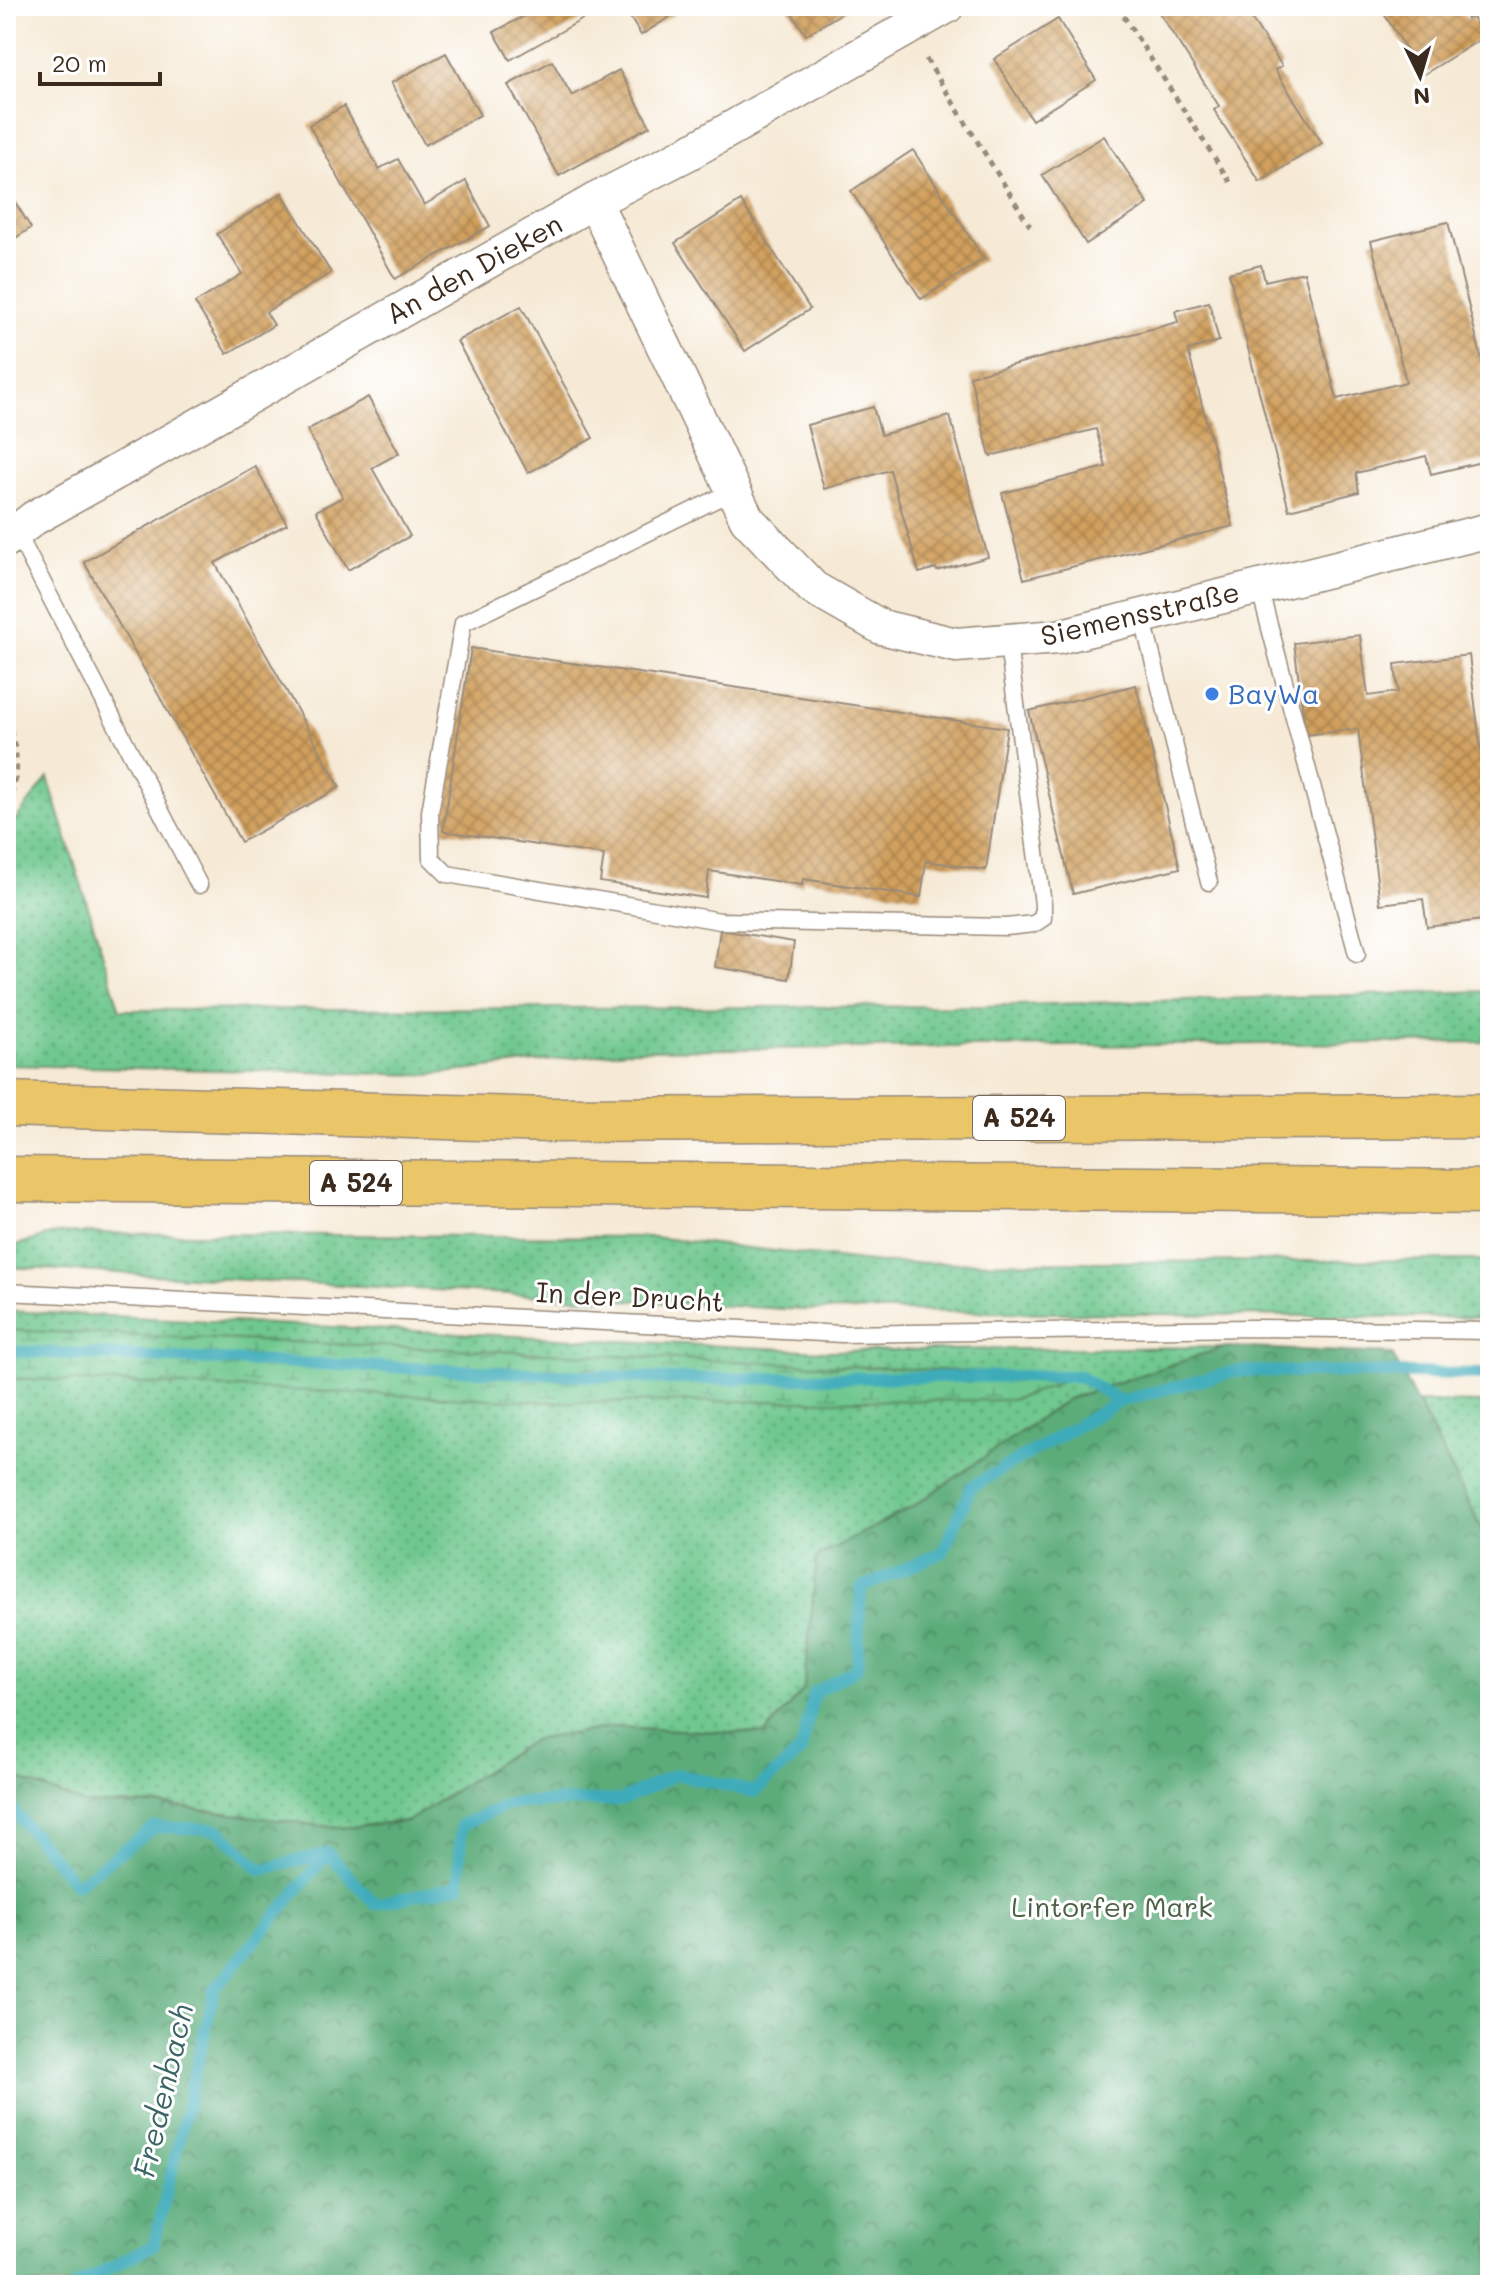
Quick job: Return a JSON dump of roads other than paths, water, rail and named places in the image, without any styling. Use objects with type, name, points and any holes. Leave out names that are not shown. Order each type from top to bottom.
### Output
[{"type":"highway","name":"A 524","points":[[6,1104],[549,1120],[1490,1116]]},
{"type":"highway","name":"A 524","points":[[6,1179],[1490,1192]]},
{"type":"street","name":"An den Dieken","points":[[11,536],[34,518],[594,201],[690,152],[947,6]]},
{"type":"street","name":"Siemensstraße","points":[[594,201],[747,519],[813,588],[881,627],[956,645],[1007,638],[1058,637],[1490,530]]},
{"type":"lane","points":[[733,491],[463,623],[430,812],[431,858],[447,874],[720,921],[1006,927],[1034,924],[1043,918],[1043,904],[1007,638]]},
{"type":"lane","points":[[11,536],[199,885]]},
{"type":"lane","points":[[1259,587],[1357,954]]},
{"type":"lane","points":[[1142,616],[1209,882]]},
{"type":"lane","name":"In der Drucht","points":[[6,1292],[842,1334],[1252,1328],[1490,1331]]},
{"type":"waterway","points":[[6,1351],[668,1379],[1079,1376],[1120,1401]]},
{"type":"waterway","points":[[6,1802],[76,1885],[154,1827],[218,1829],[261,1870],[328,1853],[375,1904],[459,1886],[461,1825],[511,1803],[622,1800],[676,1774],[754,1792],[801,1751],[814,1693],[857,1668],[861,1588],[943,1552],[971,1487],[1120,1401],[1236,1371],[1490,1374]]},
{"type":"waterway","name":"Fredenbach","points":[[77,2285],[154,2245],[215,1989],[328,1853]]},
{"type":"place","name":"BayWa","points":[[1212,694]]},
{"type":"park label","name":"Lintorfer Mark","points":[[1112,1907]]}]
